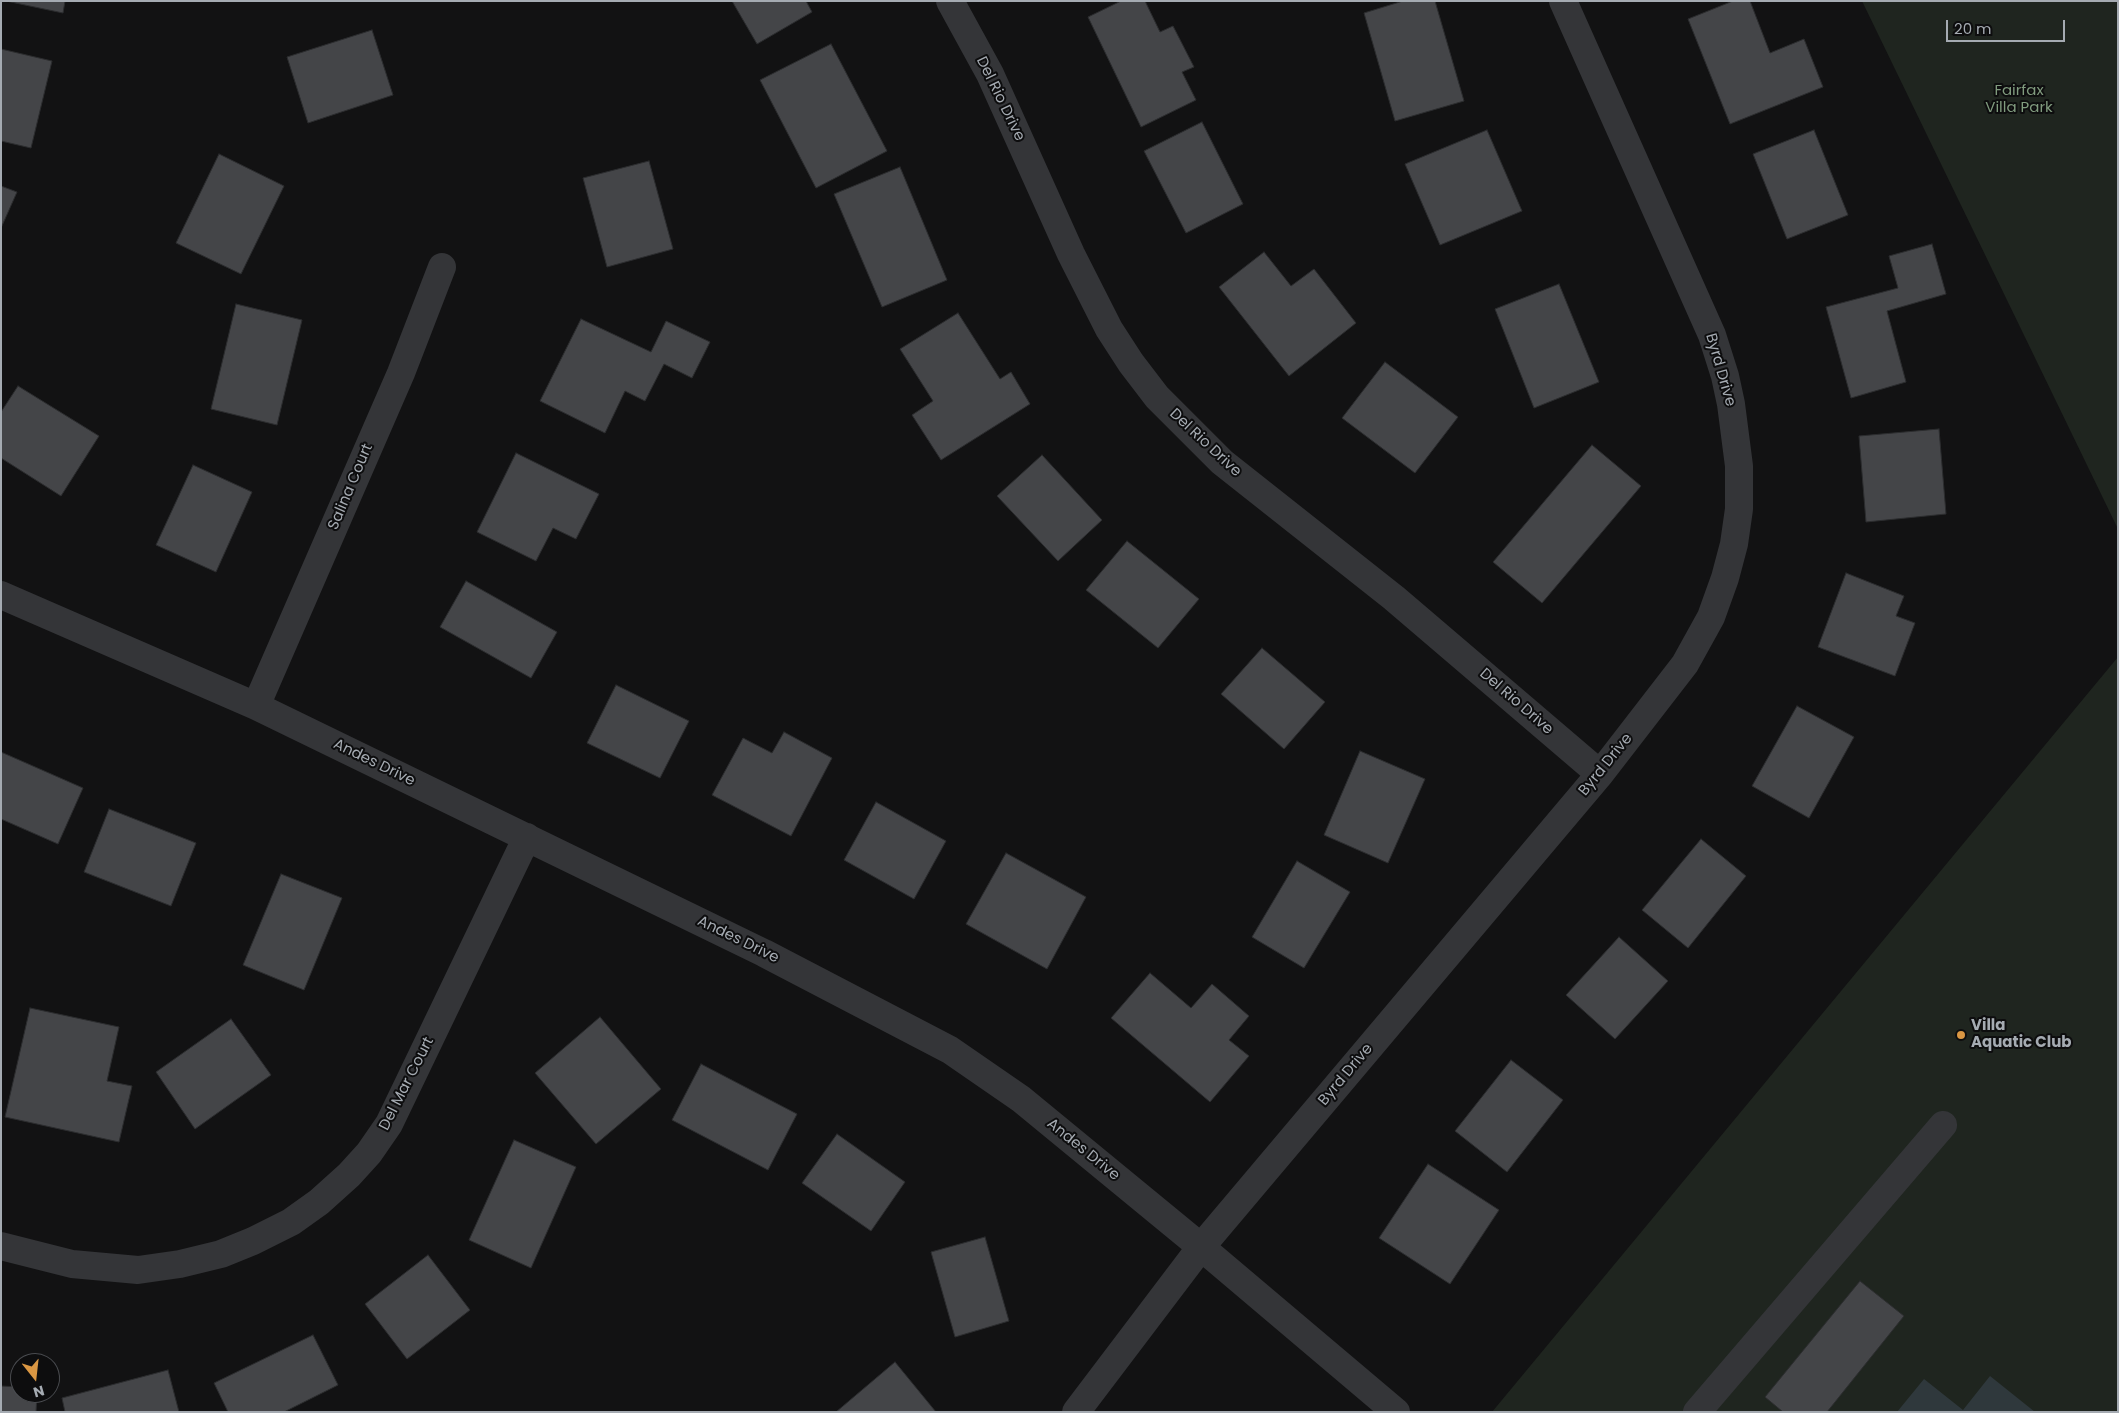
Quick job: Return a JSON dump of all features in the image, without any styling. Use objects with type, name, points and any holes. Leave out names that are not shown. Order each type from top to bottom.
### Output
[{"type":"street","name":"Del Rio Drive","points":[[950,1],[990,74],[1071,254],[1109,328],[1130,363],[1157,397],[1222,462],[1394,598],[1600,774]]},
{"type":"street","name":"Byrd Drive","points":[[1076,1412],[1201,1247],[1600,774],[1685,664],[1711,618],[1725,578],[1734,544],[1739,509],[1739,466],[1732,404],[1725,376],[1712,336],[1563,1]]},
{"type":"street","name":"Salina Court","points":[[256,706],[401,373],[442,267]]},
{"type":"street","name":"Andes Drive","points":[[1,595],[256,706],[764,953],[950,1050],[1021,1099],[1201,1247],[1396,1412]]},
{"type":"street","name":"Del Mar Court","points":[[1,1246],[72,1264],[138,1270],[180,1264],[221,1254],[253,1241],[290,1222],[319,1202],[349,1175],[369,1153],[389,1124],[527,837]]},
{"type":"street","points":[[1697,1412],[1942,1125]]},
{"type":"green space","name":"Fairfax Villa Park","points":[[1862,1],[2118,1],[2118,529]]},
{"type":"green space","name":"Villa Aquatic Club","points":[[2118,657],[2118,1412],[1492,1412]]},
{"type":"shaded area","points":[[1990,1376],[2035,1412],[1897,1412],[1924,1379],[1963,1410]]},
{"type":"building","points":[[6,1],[65,1],[63,13]]},
{"type":"building","points":[[732,1],[806,1],[812,12],[757,44]]},
{"type":"building","points":[[1121,1],[1145,1],[1160,32],[1173,26],[1194,67],[1182,72],[1196,100],[1141,127],[1088,17]]},
{"type":"building","points":[[1403,1],[1435,1],[1464,101],[1395,121],[1364,13]]},
{"type":"building","points":[[1733,1],[1750,1],[1770,53],[1804,39],[1823,87],[1730,124],[1688,19]]},
{"type":"building","points":[[372,30],[393,95],[308,123],[287,57]]},
{"type":"building","points":[[831,44],[887,151],[816,188],[760,80]]},
{"type":"building","points":[[1,49],[52,61],[31,148],[1,141]]},
{"type":"building","points":[[1202,122],[1243,204],[1186,233],[1144,151]]},
{"type":"building","points":[[1487,130],[1522,211],[1440,245],[1405,164]]},
{"type":"building","points":[[1814,130],[1848,215],[1787,239],[1753,154]]},
{"type":"building","points":[[219,154],[284,186],[241,274],[176,243]]},
{"type":"building","points":[[649,161],[673,249],[607,267],[583,178]]},
{"type":"building","points":[[900,167],[947,280],[882,307],[834,194]]},
{"type":"building","points":[[1,186],[17,192],[1,228]]},
{"type":"building","points":[[1932,244],[1946,294],[1887,311],[1906,382],[1851,398],[1826,307],[1898,288],[1889,256]]},
{"type":"building","points":[[1264,252],[1291,286],[1314,269],[1356,323],[1289,376],[1219,287]]},
{"type":"building","points":[[1559,284],[1599,382],[1534,408],[1495,309]]},
{"type":"building","points":[[236,304],[302,320],[277,425],[211,409]]},
{"type":"building","points":[[958,313],[1000,379],[1011,372],[1030,404],[941,460],[912,415],[933,401],[900,349]]},
{"type":"building","points":[[581,319],[651,352],[666,321],[710,342],[692,378],[664,364],[645,401],[625,391],[605,433],[540,401]]},
{"type":"building","points":[[1385,362],[1458,417],[1415,473],[1342,418]]},
{"type":"building","points":[[18,386],[99,436],[61,496],[1,458],[1,412]]},
{"type":"building","points":[[1939,429],[1946,514],[1866,522],[1859,436]]},
{"type":"building","points":[[1592,445],[1641,486],[1542,603],[1493,562]]},
{"type":"building","points":[[516,453],[599,494],[576,539],[553,528],[536,561],[477,532]]},
{"type":"building","points":[[1042,455],[1102,520],[1058,561],[997,496]]},
{"type":"building","points":[[193,465],[252,492],[216,572],[156,545]]},
{"type":"building","points":[[1127,541],[1199,599],[1158,648],[1086,590]]},
{"type":"building","points":[[1846,573],[1904,596],[1896,616],[1915,623],[1895,676],[1818,647]]},
{"type":"building","points":[[466,581],[557,632],[531,678],[440,627]]},
{"type":"building","points":[[1262,648],[1325,702],[1284,749],[1221,694]]},
{"type":"building","points":[[616,685],[689,721],[660,778],[587,743]]},
{"type":"building","points":[[1797,706],[1854,737],[1809,818],[1752,786]]},
{"type":"building","points":[[784,732],[832,758],[791,836],[712,795],[743,738],[772,753]]},
{"type":"building","points":[[1360,751],[1425,779],[1388,863],[1324,835]]},
{"type":"building","points":[[1,752],[83,788],[58,844],[1,819]]},
{"type":"building","points":[[876,802],[946,841],[914,899],[844,860]]},
{"type":"building","points":[[109,809],[196,843],[171,906],[84,872]]},
{"type":"building","points":[[1701,839],[1746,876],[1688,948],[1642,910]]},
{"type":"building","points":[[1006,853],[1086,897],[1047,969],[966,924]]},
{"type":"building","points":[[1297,861],[1350,892],[1304,968],[1252,937]]},
{"type":"building","points":[[281,874],[342,898],[304,990],[243,965]]},
{"type":"building","points":[[1619,937],[1668,981],[1615,1039],[1566,995]]},
{"type":"building","points":[[1150,973],[1191,1008],[1212,984],[1249,1016],[1229,1040],[1249,1056],[1210,1102],[1111,1018]]},
{"type":"building","points":[[30,1008],[119,1027],[107,1081],[132,1086],[119,1142],[5,1117]]},
{"type":"building","points":[[600,1017],[661,1089],[596,1144],[535,1073]]},
{"type":"building","points":[[231,1019],[271,1075],[195,1129],[156,1072]]},
{"type":"building","points":[[1511,1060],[1563,1100],[1507,1172],[1455,1131]]},
{"type":"building","points":[[701,1064],[797,1114],[768,1170],[672,1120]]},
{"type":"building","points":[[837,1134],[905,1182],[871,1231],[802,1183]]},
{"type":"building","points":[[514,1140],[576,1167],[531,1268],[469,1240]]},
{"type":"building","points":[[1428,1164],[1499,1210],[1450,1284],[1379,1238]]},
{"type":"building","points":[[985,1237],[1009,1321],[955,1337],[931,1252]]},
{"type":"building","points":[[428,1255],[470,1310],[407,1359],[365,1304]]},
{"type":"building","points":[[1860,1281],[1904,1316],[1827,1412],[1783,1412],[1765,1397]]},
{"type":"building","points":[[313,1335],[338,1385],[284,1412],[228,1412],[214,1383]]},
{"type":"building","points":[[895,1362],[936,1412],[836,1412]]},
{"type":"building","points":[[168,1370],[179,1412],[65,1412],[62,1398]]},
{"type":"building","points":[[1,1386],[10,1386],[10,1403],[36,1403],[36,1412],[1,1412]]},
{"type":"place","name":"Villa Aquatic Club","points":[[1961,1035]]}]
